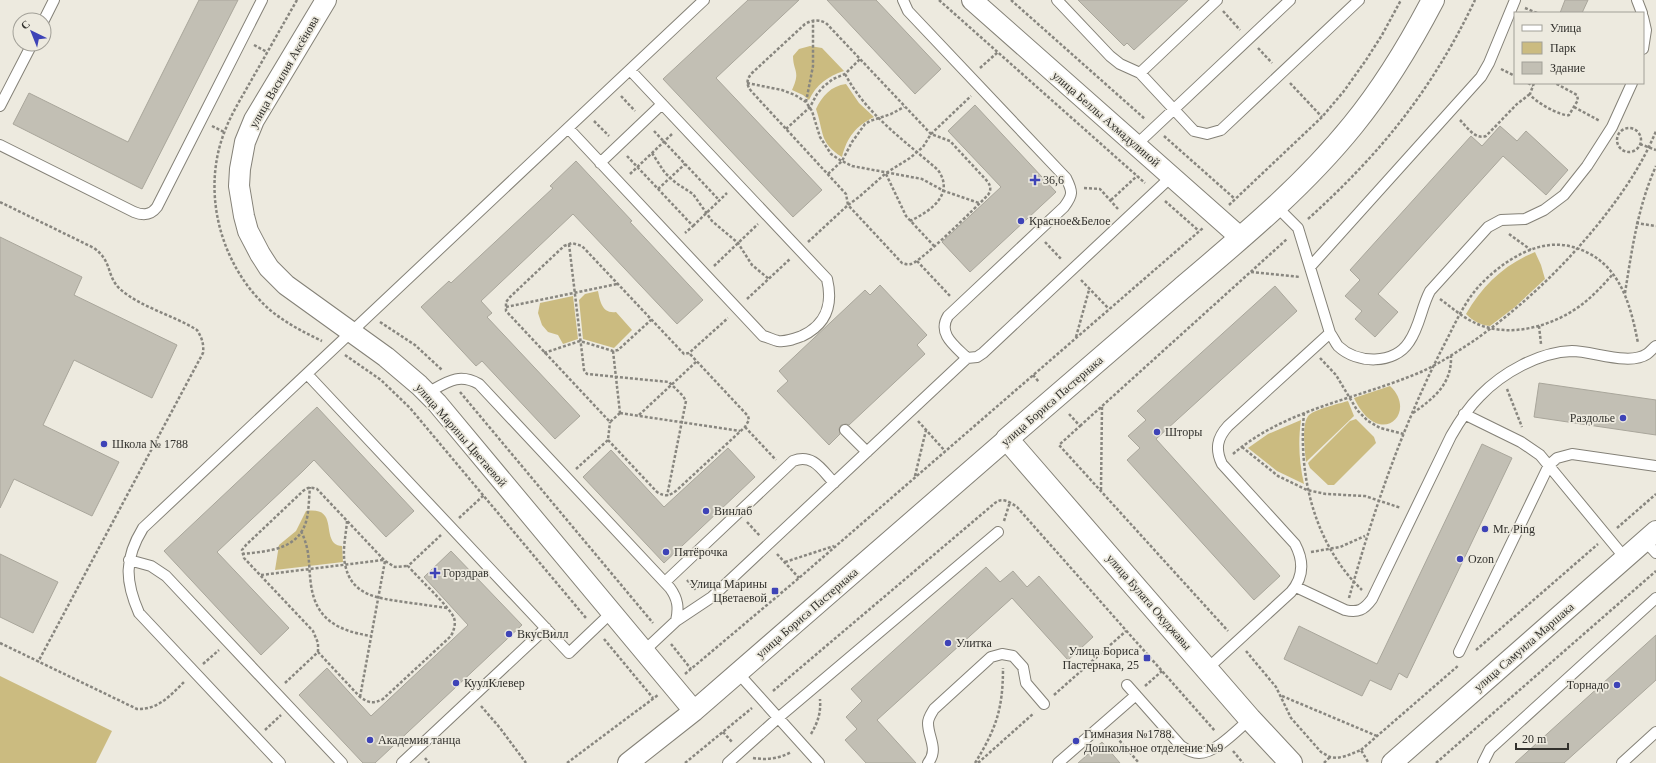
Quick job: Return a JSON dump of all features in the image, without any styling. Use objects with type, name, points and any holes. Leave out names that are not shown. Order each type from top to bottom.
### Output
[{"type":"street","name":"улица Василия Аксёнова","points":[[240,170],[245,142],[254,120],[326,0]]},
{"type":"street","name":"улица Беллы Ахмадулиной","points":[[972,0],[1241,238]]},
{"type":"street","name":"улица Бориса Пастернака","points":[[628,763],[738,673],[1241,238],[1276,206],[1332,150],[1372,100],[1408,47],[1432,0]]},
{"type":"street","name":"улица Марины Цветаевой","points":[[240,170],[239,186],[248,231],[269,268],[286,285],[350,333],[386,357],[437,403],[694,710]]},
{"type":"street","name":"улица Булата Окуджавы","points":[[1007,439],[1250,719],[1291,763]]},
{"type":"street","name":"улица Самуила Маршака","points":[[1392,763],[1625,558],[1652,542]]},
{"type":"lane","points":[[48,12],[54,0]]},
{"type":"lane","points":[[0,145],[140,215],[150,214],[157,208],[262,0]]},
{"type":"lane","points":[[280,763],[139,613],[131,595],[128,578],[129,560],[136,540],[143,528],[704,0]]},
{"type":"lane","points":[[903,0],[908,11],[1066,178],[1072,190],[1070,199],[1064,207],[948,316],[944,322],[944,331],[946,336],[967,358]]},
{"type":"lane","points":[[1057,0],[1110,56],[1124,66],[1140,73],[1194,131],[1207,134],[1220,130],[1359,0]]},
{"type":"lane","points":[[1136,145],[1290,0]]},
{"type":"lane","points":[[1310,267],[1472,89],[1485,70],[1515,0]]},
{"type":"lane","points":[[1637,0],[1642,12]]},
{"type":"lane","points":[[1140,73],[1216,1]]},
{"type":"lane","points":[[1644,21],[1646,30],[1644,43]]},
{"type":"lane","points":[[0,106],[28,52]]},
{"type":"lane","points":[[568,128],[763,336],[778,341],[792,340],[813,331],[822,320],[829,305],[830,292],[827,279],[630,70]]},
{"type":"lane","points":[[1276,206],[1298,228],[1330,333],[1338,345],[1350,354],[1364,359],[1378,360],[1394,355],[1408,344],[1418,328],[1430,291],[1488,227],[1501,220],[1525,219],[1544,210],[1564,195],[1616,129],[1632,84]]},
{"type":"lane","points":[[600,163],[662,104]]},
{"type":"lane","points":[[644,650],[676,620],[706,601],[967,358],[977,357],[984,353],[1172,176]]},
{"type":"lane","points":[[1207,669],[1296,587],[1301,572],[1301,560],[1295,544],[1222,464],[1218,450],[1218,442],[1221,433],[1330,333]]},
{"type":"lane","points":[[1296,587],[1345,610],[1353,612],[1367,607],[1451,436],[1464,414],[1480,396],[1502,378],[1527,363],[1555,353],[1572,351],[1632,359],[1648,354],[1656,346]]},
{"type":"lane","points":[[307,374],[569,653],[612,612]]},
{"type":"lane","points":[[427,393],[451,381],[464,378],[471,379],[479,384],[665,582],[676,598],[678,611],[676,620]]},
{"type":"lane","points":[[1464,414],[1531,448],[1549,465],[1625,558]]},
{"type":"lane","points":[[845,430],[867,452]]},
{"type":"lane","points":[[1459,652],[1549,465],[1557,458],[1572,454],[1656,466]]},
{"type":"lane","points":[[665,582],[793,461],[800,458],[807,458],[816,464],[834,483]]},
{"type":"lane","points":[[728,763],[778,718],[998,532]]},
{"type":"lane","points":[[129,560],[151,566],[166,576],[342,763]]},
{"type":"lane","points":[[1483,763],[1490,748],[1656,598]]},
{"type":"lane","points":[[402,763],[546,628]]},
{"type":"lane","points":[[928,763],[931,759],[933,746],[928,724],[929,717],[934,709],[991,657],[1002,654],[1013,656],[1023,667],[1026,683],[1044,704]]},
{"type":"lane","points":[[738,673],[819,763]]},
{"type":"lane","points":[[1127,685],[1181,746],[1189,751],[1198,753],[1210,751],[1250,719]]},
{"type":"lane","points":[[1058,763],[1136,695]]},
{"type":"lane","points":[[1622,763],[1656,732]]},
{"type":"path","points":[[939,0],[1199,231]]},
{"type":"path","points":[[1011,0],[1235,199]]},
{"type":"path","points":[[369,315],[420,349],[435,363],[691,669],[836,546],[1217,216],[1322,117],[1366,60],[1382,35],[1401,0]]},
{"type":"path","points":[[1460,664],[1361,750],[1346,756],[1330,757],[1321,752],[1296,725],[1288,713],[1272,680],[1059,445],[1360,170],[1408,114],[1444,58],[1475,0]]},
{"type":"path","points":[[1216,1],[1249,39],[1322,117]]},
{"type":"path","points":[[806,102],[813,66],[813,20]]},
{"type":"path","points":[[813,20],[821,20],[826,23],[860,59],[930,134],[950,141],[988,182],[991,191],[917,262],[910,265],[902,263],[848,205],[846,194],[748,88],[748,78],[752,73],[805,24],[813,20]]},
{"type":"path","points":[[970,77],[998,52]]},
{"type":"path","points":[[786,129],[810,106],[823,87],[833,79],[844,74],[860,59]]},
{"type":"path","points":[[844,74],[859,98],[878,119],[938,170],[943,177],[944,191],[938,202],[921,215],[910,221]]},
{"type":"path","points":[[747,83],[782,90],[795,95],[806,102],[810,106],[820,138],[831,154],[842,161],[852,166],[922,179],[944,191],[979,203]]},
{"type":"path","points":[[1451,112],[1477,136],[1486,136],[1517,104],[1530,94],[1534,84]]},
{"type":"path","points":[[1530,94],[1533,99],[1563,115],[1569,115],[1578,100],[1577,95],[1557,84]]},
{"type":"path","points":[[612,87],[720,200]]},
{"type":"path","points":[[610,422],[509,315],[506,307],[506,302],[510,297],[564,246],[576,243],[582,246],[682,353],[686,355],[848,205],[886,173],[910,158],[923,147],[930,134],[968,98]]},
{"type":"path","points":[[828,174],[842,161],[865,124],[891,114],[904,107]]},
{"type":"path","points":[[1574,107],[1616,129],[1631,128],[1637,130],[1640,136],[1640,144],[1632,151],[1626,151],[1621,148],[1617,143],[1616,129]]},
{"type":"path","points":[[586,112],[693,226]]},
{"type":"path","points":[[619,184],[682,125]]},
{"type":"path","points":[[1222,464],[1242,447],[1276,426],[1304,412],[1411,376],[1451,356],[1492,328],[1538,290],[1579,248],[1618,199],[1633,177],[1656,131]]},
{"type":"path","points":[[1640,144],[1656,150]]},
{"type":"path","points":[[652,153],[660,167],[670,178],[693,194],[712,221],[738,244],[752,265],[769,279]]},
{"type":"path","points":[[658,189],[685,164]]},
{"type":"path","points":[[1624,293],[1636,223],[1656,166]]},
{"type":"path","points":[[886,173],[904,212],[910,221],[934,246]]},
{"type":"path","points":[[1110,200],[1136,176]]},
{"type":"path","points":[[675,243],[737,184]]},
{"type":"path","points":[[1072,190],[1089,188],[1100,189],[1127,218]]},
{"type":"path","points":[[0,202],[94,248],[102,254],[108,262],[113,279],[118,288],[129,296],[197,330],[204,345],[203,353],[38,662]]},
{"type":"path","points":[[705,275],[768,216]]},
{"type":"path","points":[[1495,222],[1531,250]]},
{"type":"path","points":[[1636,223],[1656,226]]},
{"type":"path","points":[[569,244],[583,368],[585,372],[587,374],[667,381],[672,384],[686,401],[667,496]]},
{"type":"path","points":[[1345,610],[1366,535],[1412,413],[1433,366],[1461,315],[1479,286],[1496,270],[1512,258],[1531,250],[1557,244],[1579,248],[1592,253],[1606,265],[1624,293],[1631,309],[1641,357]]},
{"type":"path","points":[[917,262],[948,294]]},
{"type":"path","points":[[1250,271],[1313,279]]},
{"type":"path","points":[[1430,291],[1461,315],[1473,322],[1492,328],[1519,330],[1536,327],[1566,315],[1596,293],[1613,274]]},
{"type":"path","points":[[506,307],[617,284]]},
{"type":"path","points":[[1076,338],[1090,289]]},
{"type":"path","points":[[544,353],[580,341],[613,351],[620,348],[651,320]]},
{"type":"path","points":[[1312,349],[1336,375],[1357,410],[1368,421],[1380,428],[1404,434]]},
{"type":"path","points":[[613,351],[620,412]]},
{"type":"path","points":[[608,440],[657,492],[667,496],[677,490],[745,426],[748,416],[689,353]]},
{"type":"path","points":[[1412,413],[1434,397],[1444,385],[1449,376],[1452,364],[1451,356]]},
{"type":"path","points":[[639,416],[697,361]]},
{"type":"path","points":[[1033,375],[1039,382]]},
{"type":"path","points":[[1502,378],[1531,448]]},
{"type":"path","points":[[1100,491],[1102,406]]},
{"type":"path","points":[[580,465],[608,440],[610,422],[620,412]]},
{"type":"path","points":[[620,412],[740,431]]},
{"type":"path","points":[[909,412],[946,451]]},
{"type":"path","points":[[1304,412],[1302,433],[1304,468],[1308,490],[1318,522],[1341,565],[1372,599]]},
{"type":"path","points":[[1069,414],[1080,426]]},
{"type":"path","points":[[745,426],[775,459]]},
{"type":"path","points":[[915,477],[926,430]]},
{"type":"path","points":[[1242,447],[1278,476],[1308,490],[1326,494],[1358,495],[1378,500],[1414,513]]},
{"type":"path","points":[[242,554],[282,548],[296,538],[307,517],[310,487]]},
{"type":"path","points":[[408,566],[447,608],[454,618],[454,630],[451,636],[383,699],[375,703],[368,702],[360,697],[318,652],[318,643],[313,631],[244,558],[242,554],[243,548],[246,545],[303,491],[310,487],[317,489],[384,560],[395,567],[408,566],[439,537]]},
{"type":"path","points":[[1472,653],[1656,494]]},
{"type":"path","points":[[685,763],[762,700],[995,503],[1001,500],[1010,502],[1016,507],[1244,763]]},
{"type":"path","points":[[998,532],[1002,526],[1010,502]]},
{"type":"path","points":[[347,521],[345,565],[354,584],[363,591],[378,598],[447,608]]},
{"type":"path","points":[[301,531],[309,551],[311,586],[314,600],[324,616],[333,624],[345,630],[371,636]]},
{"type":"path","points":[[1299,552],[1332,550],[1352,543],[1366,535]]},
{"type":"path","points":[[785,562],[836,546]]},
{"type":"path","points":[[261,576],[384,560]]},
{"type":"path","points":[[360,697],[384,560]]},
{"type":"path","points":[[677,570],[706,601]]},
{"type":"path","points":[[1436,763],[1656,571]]},
{"type":"path","points":[[0,643],[137,709],[153,708],[163,702],[228,641]]},
{"type":"path","points":[[286,682],[318,652]]},
{"type":"path","points":[[975,763],[989,740],[1000,711],[1003,691],[1002,654]]},
{"type":"path","points":[[1136,695],[1162,671]]},
{"type":"path","points":[[1281,696],[1377,736]]},
{"type":"path","points":[[472,697],[495,722],[526,763]]},
{"type":"path","points":[[567,763],[654,698]]},
{"type":"path","points":[[257,738],[290,707]]},
{"type":"path","points":[[1104,723],[1139,763]]},
{"type":"path","points":[[1361,750],[1368,762]]},
{"type":"path","points":[[1324,763],[1330,757]]},
{"type":"green space","points":[[810,46],[822,48],[844,71],[823,82],[815,90],[809,100],[803,95],[792,90],[796,79],[793,56],[799,49]]},
{"type":"green space","points":[[846,84],[859,103],[874,117],[862,124],[853,133],[842,157],[829,147],[826,142],[816,109],[821,100],[831,89]]},
{"type":"green space","points":[[1535,252],[1545,279],[1515,307],[1490,326],[1483,325],[1471,319],[1466,314],[1487,285],[1495,277],[1514,263]]},
{"type":"green space","points":[[598,291],[602,306],[608,311],[616,312],[632,330],[614,348],[583,339],[579,300],[585,294]]},
{"type":"green space","points":[[573,296],[578,339],[563,344],[558,335],[548,332],[542,325],[538,313],[540,303]]},
{"type":"green space","points":[[1390,386],[1398,396],[1400,407],[1398,416],[1392,422],[1384,425],[1374,422],[1364,414],[1354,398]]},
{"type":"green space","points":[[1348,401],[1354,416],[1306,462],[1304,431],[1309,415],[1322,409]]},
{"type":"green space","points":[[1356,419],[1374,437],[1376,443],[1334,485],[1328,485],[1310,468],[1308,463],[1350,421]]},
{"type":"green space","points":[[1301,420],[1300,452],[1304,484],[1277,471],[1248,448],[1268,434]]},
{"type":"green space","points":[[306,511],[315,511],[322,513],[325,516],[328,521],[331,538],[335,544],[342,546],[343,562],[275,570],[279,545],[296,531]]},
{"type":"green space","points":[[0,676],[112,731],[96,763],[0,763]]},
{"type":"building","points":[[199,0],[238,0],[142,189],[13,124],[29,93],[128,142]]},
{"type":"building","points":[[748,0],[799,0],[716,78],[822,190],[793,217],[663,79]]},
{"type":"building","points":[[827,0],[876,0],[941,69],[915,94]]},
{"type":"building","points":[[1078,0],[1188,0],[1134,50],[1127,43],[1124,46]]},
{"type":"building","points":[[1565,0],[1588,0],[1582,12],[1560,12]]},
{"type":"building","points":[[975,105],[1056,192],[970,272],[942,242],[1001,187],[948,131]]},
{"type":"building","points":[[1500,126],[1517,141],[1526,131],[1568,170],[1546,195],[1503,156],[1378,294],[1398,312],[1375,337],[1355,319],[1362,311],[1345,296],[1360,280],[1350,270],[1471,136],[1482,146]]},
{"type":"building","points":[[576,161],[632,221],[630,222],[703,300],[677,324],[573,214],[481,301],[492,313],[487,317],[580,416],[555,439],[482,361],[476,366],[421,307],[449,281],[451,283],[553,188],[550,186]]},
{"type":"building","points":[[0,237],[82,277],[74,295],[177,345],[152,398],[74,360],[43,425],[119,462],[92,516],[14,479],[0,508]]},
{"type":"building","points":[[880,285],[927,335],[917,345],[925,354],[849,425],[841,425],[839,429],[840,434],[829,445],[777,391],[788,381],[779,371],[865,290],[870,295]]},
{"type":"building","points":[[1275,286],[1297,311],[1156,439],[1280,576],[1254,600],[1127,460],[1140,448],[1128,436],[1146,420],[1137,411]]},
{"type":"building","points":[[1539,383],[1656,400],[1656,435],[1534,417]]},
{"type":"building","points":[[317,407],[414,511],[386,537],[314,460],[217,552],[289,628],[261,655],[164,551]]},
{"type":"building","points":[[1482,444],[1512,458],[1407,678],[1399,673],[1391,690],[1370,680],[1362,696],[1284,659],[1299,626],[1377,664]]},
{"type":"building","points":[[728,448],[755,477],[664,563],[583,477],[611,450],[664,507]]},
{"type":"building","points":[[451,551],[522,625],[375,763],[363,763],[299,695],[327,668],[371,716],[468,625],[424,577]]},
{"type":"building","points":[[0,554],[58,582],[33,633],[0,617]]},
{"type":"building","points":[[986,567],[1000,582],[1013,571],[1027,587],[1039,576],[1093,637],[1068,660],[1012,598],[877,720],[916,763],[866,763],[845,740],[857,729],[846,717],[862,701],[851,689]]},
{"type":"building","points":[[1656,635],[1656,680],[1564,763],[1515,763]]},
{"type":"building","points":[[1102,742],[1120,763],[1078,763]]},
{"type":"place","name":"36,6","points":[[1035,180]]},
{"type":"place","name":"Красное&Белое","points":[[1021,221]]},
{"type":"place","name":"Раздолье","points":[[1623,418]]},
{"type":"place","name":"Шторы","points":[[1157,432]]},
{"type":"place","name":"Школа № 1788","points":[[104,444]]},
{"type":"place","name":"Винлаб","points":[[706,511]]},
{"type":"place","name":"Mr. Ping","points":[[1485,529]]},
{"type":"place","name":"Пятёрочка","points":[[666,552]]},
{"type":"place","name":"Ozon","points":[[1460,559]]},
{"type":"place","name":"Горздрав","points":[[435,573]]},
{"type":"place","name":"Улица Марины Цветаевой","points":[[775,591]]},
{"type":"place","name":"ВкусВилл","points":[[509,634]]},
{"type":"place","name":"Улитка","points":[[948,643]]},
{"type":"place","name":"Улица Бориса Пастернака, 25","points":[[1147,658]]},
{"type":"place","name":"КуулКлевер","points":[[456,683]]},
{"type":"place","name":"Торнадо","points":[[1617,685]]},
{"type":"place","name":"Академия танца","points":[[370,740]]},
{"type":"place","name":"Гимназия №1788. Дошкольное отделение №9","points":[[1076,741]]}]
